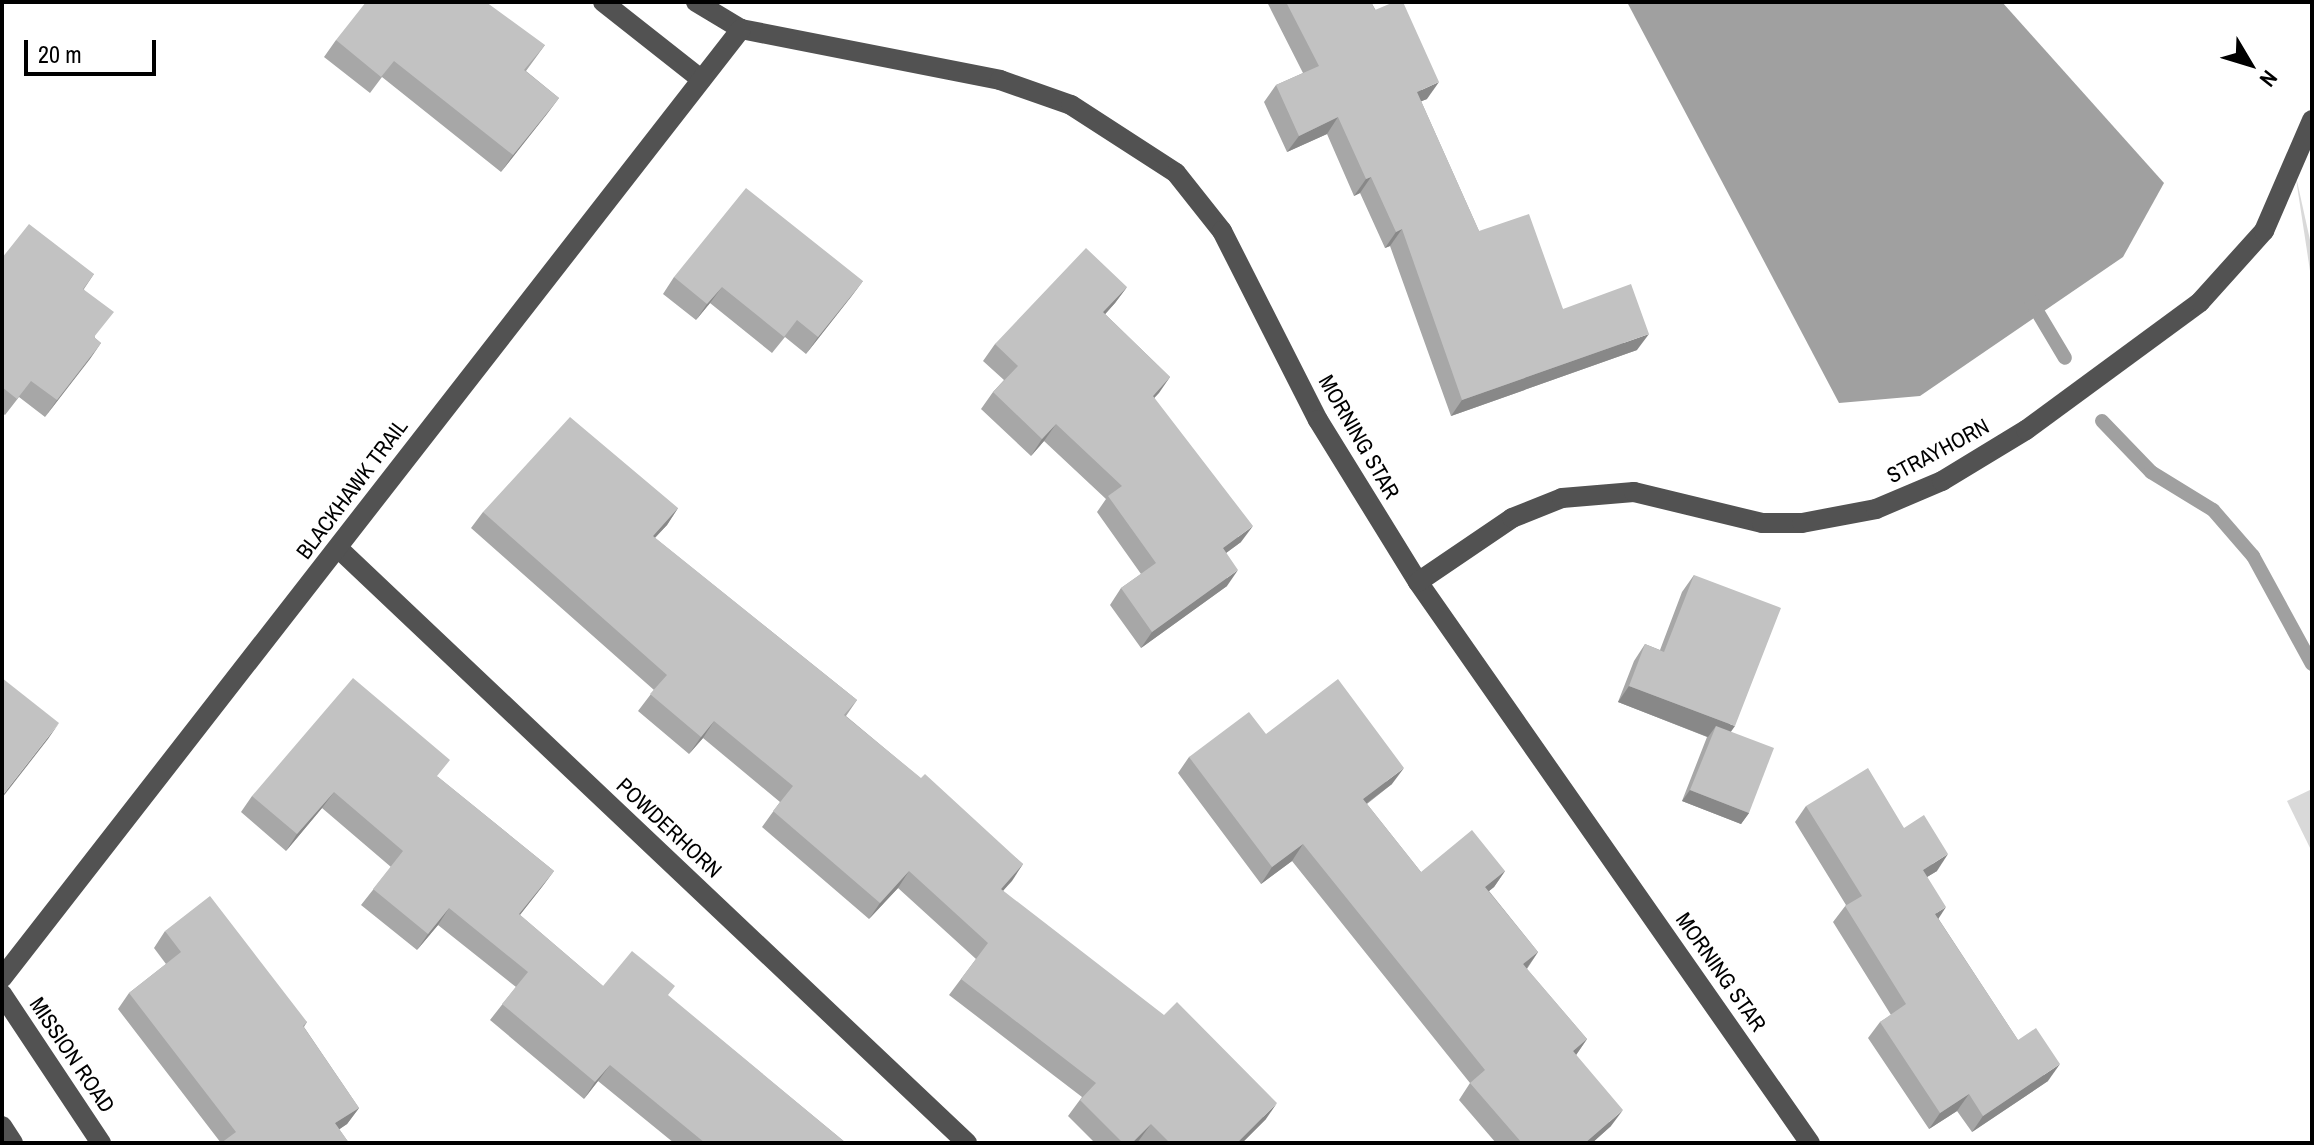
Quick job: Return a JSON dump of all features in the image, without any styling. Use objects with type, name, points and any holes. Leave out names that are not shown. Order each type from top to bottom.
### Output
[{"type":"street","points":[[603,2],[701,79]]},
{"type":"street","name":"MORNING STAR","points":[[696,2],[741,29],[1000,80],[1083,111],[1176,173],[1222,231],[1318,420],[1418,582],[1810,1143]]},
{"type":"street","name":"BLACKHAWK TRAIL","points":[[2,978],[741,29]]},
{"type":"street","name":"STRAYHORN","points":[[1418,582],[1512,518],[1562,498],[1634,492],[1762,523],[1802,523],[1876,509],[1942,481],[2026,430],[2200,302],[2264,231],[2312,120]]},
{"type":"street","name":"POWDERHORN","points":[[338,548],[967,1143]]},
{"type":"street","name":"MISSION ROAD","points":[[2,994],[101,1143]]},
{"type":"street","points":[[2,1126],[13,1143]]},
{"type":"shaded area","points":[[1627,2],[2002,2],[2164,183],[2123,257],[1920,396],[1839,403]]},
{"type":"shaded area","points":[[2295,172],[2312,249],[2312,284]]},
{"type":"shaded area","points":[[2312,789],[2312,852],[2287,801]]},
{"type":"building","points":[[366,2],[486,2],[545,45],[524,70],[559,98],[513,155],[394,61],[381,77],[336,40]]},
{"type":"building","points":[[1286,2],[1371,2],[1375,10],[1394,2],[1403,2],[1439,82],[1417,92],[1479,231],[1529,214],[1563,309],[1631,284],[1649,334],[1462,400],[1402,229],[1396,232],[1371,177],[1366,179],[1338,117],[1299,136],[1276,85],[1319,66]]},
{"type":"building","points":[[746,188],[863,281],[818,337],[797,320],[784,337],[722,287],[707,304],[674,277]]},
{"type":"building","points":[[29,224],[94,274],[83,289],[114,312],[94,337],[101,343],[57,400],[31,381],[17,399],[2,387],[2,258]]},
{"type":"building","points":[[1086,248],[1127,287],[1103,312],[1170,377],[1153,396],[1253,526],[1223,548],[1238,570],[1152,632],[1121,588],[1156,563],[1108,496],[1122,486],[1056,424],[1042,439],[993,392],[1018,366],[995,344]]},
{"type":"building","points":[[570,417],[678,508],[653,536],[857,700],[844,715],[921,778],[925,774],[1023,864],[1001,889],[1164,1015],[1177,1002],[1277,1103],[1237,1143],[1170,1143],[1151,1124],[1132,1143],[1123,1143],[1080,1100],[1096,1083],[961,979],[988,943],[909,871],[880,903],[773,811],[793,786],[714,721],[701,737],[650,694],[667,675],[483,512]]},
{"type":"building","points":[[1694,575],[1781,608],[1735,726],[1629,686],[1645,644],[1664,652]]},
{"type":"building","points":[[2,678],[59,723],[2,796]]},
{"type":"building","points":[[353,678],[450,760],[437,776],[554,871],[519,914],[603,986],[632,951],[675,986],[668,995],[846,1143],[705,1143],[610,1065],[595,1082],[502,1004],[528,972],[449,908],[428,934],[373,889],[403,851],[334,792],[297,834],[252,796]]},
{"type":"building","points":[[1338,679],[1404,768],[1363,799],[1421,872],[1472,830],[1505,871],[1485,887],[1538,952],[1523,964],[1587,1039],[1573,1051],[1623,1110],[1585,1143],[1522,1143],[1470,1083],[1485,1070],[1303,844],[1272,867],[1189,757],[1249,712],[1266,734]]},
{"type":"building","points":[[1716,726],[1774,748],[1749,813],[1690,790]]},
{"type":"building","points":[[1868,768],[1904,828],[1924,815],[1948,854],[1923,870],[1946,907],[1935,914],[2018,1040],[2036,1028],[2060,1064],[1983,1116],[1969,1094],[1940,1113],[1880,1022],[1906,1004],[1845,906],[1862,896],[1806,806]]},
{"type":"building","points":[[210,896],[307,1022],[303,1026],[359,1108],[335,1123],[349,1143],[221,1143],[236,1132],[129,993],[181,952],[165,931]]},
{"type":"waterway","points":[[2031,301],[2065,358]]},
{"type":"waterway","points":[[2102,421],[2151,472],[2213,510],[2253,556],[2312,664]]}]
